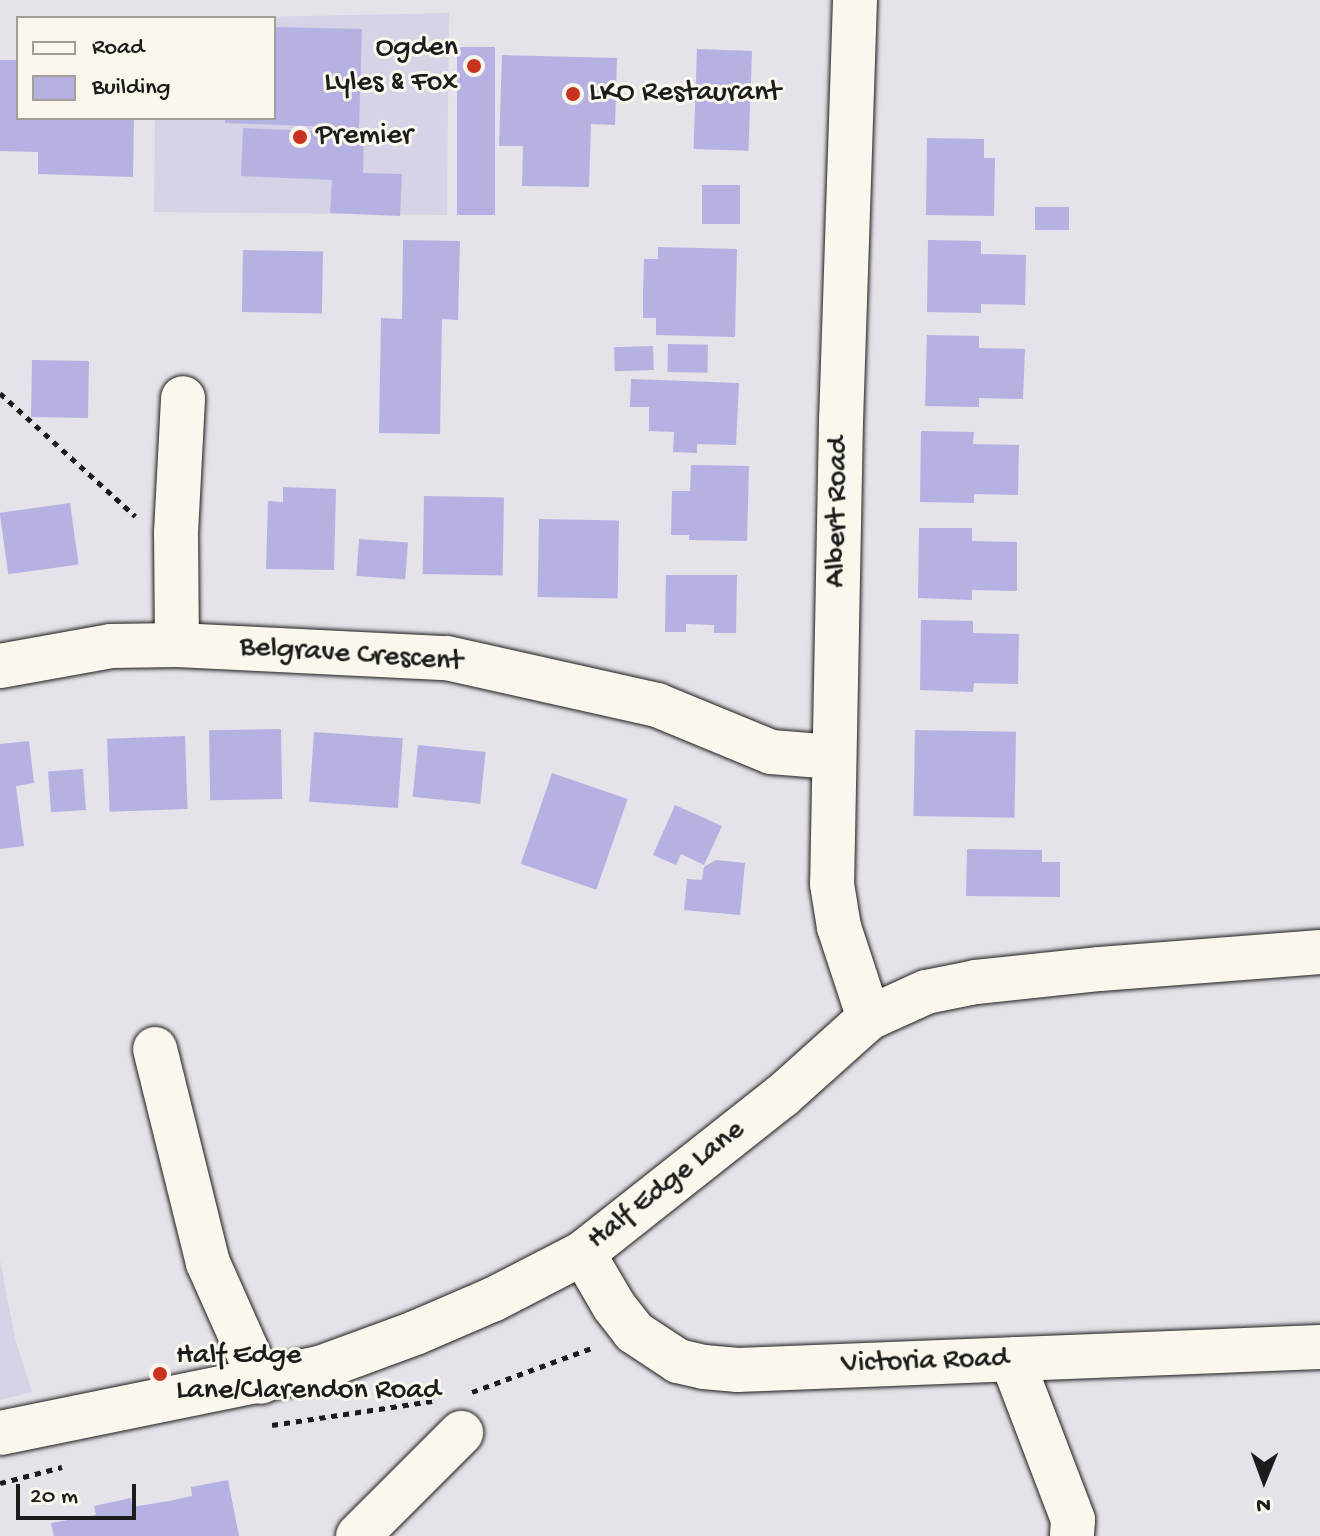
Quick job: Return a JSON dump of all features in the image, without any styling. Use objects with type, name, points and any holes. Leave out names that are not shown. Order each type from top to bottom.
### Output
[{"type":"street","name":"Albert Road","points":[[855,0],[832,884],[839,927],[869,1018]]},
{"type":"street","points":[[177,645],[176,533],[183,398]]},
{"type":"street","name":"Belgrave Crescent","points":[[0,666],[111,646],[177,645],[447,658],[657,705],[771,752],[834,757]]},
{"type":"street","name":"Half Edge Lane","points":[[0,1433],[320,1368],[415,1333],[494,1299],[583,1253],[782,1096],[869,1018],[926,992],[976,982],[1320,952]]},
{"type":"street","points":[[155,1049],[208,1263],[261,1382]]},
{"type":"street","name":"Victoria Road","points":[[583,1253],[624,1319],[659,1352],[678,1361],[704,1367],[738,1370],[1320,1347]]},
{"type":"street","points":[[1016,1359],[1017,1373],[1073,1520],[1072,1536]]},
{"type":"street","points":[[358,1536],[461,1415]]},
{"type":"path","points":[[0,393],[144,524],[176,533]]},
{"type":"path","points":[[269,1425],[461,1415],[596,1346],[624,1319]]},
{"type":"path","points":[[0,1483],[76,1464]]},
{"type":"shaded area","points":[[449,13],[447,215],[154,212],[155,120],[276,120],[276,17]]},
{"type":"shaded area","points":[[0,1260],[15,1338],[32,1392],[0,1400]]},
{"type":"building","points":[[276,27],[362,29],[359,128],[225,123],[225,120],[276,120]]},
{"type":"building","points":[[457,47],[495,47],[495,215],[457,215]]},
{"type":"building","points":[[697,49],[752,51],[748,151],[694,149]]},
{"type":"building","points":[[502,55],[617,58],[615,125],[591,124],[589,187],[522,186],[523,146],[499,146]]},
{"type":"building","points":[[0,60],[16,60],[16,120],[134,120],[133,177],[38,174],[38,152],[0,151]]},
{"type":"building","points":[[243,128],[364,133],[363,173],[402,174],[400,216],[330,213],[332,180],[241,176]]},
{"type":"building","points":[[927,138],[984,139],[984,158],[995,158],[994,216],[926,215]]},
{"type":"building","points":[[702,185],[740,185],[740,224],[702,224]]},
{"type":"building","points":[[1035,207],[1069,207],[1069,230],[1035,230]]},
{"type":"building","points":[[403,240],[460,241],[458,320],[442,319],[440,434],[379,433],[381,318],[402,319]]},
{"type":"building","points":[[928,240],[981,241],[981,254],[1026,255],[1025,305],[981,304],[981,313],[927,312]]},
{"type":"building","points":[[658,247],[737,249],[735,337],[656,335],[656,318],[643,318],[643,291],[644,259],[658,259]]},
{"type":"building","points":[[243,250],[323,251],[322,313],[242,312]]},
{"type":"building","points":[[927,335],[979,336],[979,348],[1025,349],[1023,399],[979,398],[979,407],[925,406]]},
{"type":"building","points":[[668,344],[708,345],[708,373],[668,372]]},
{"type":"building","points":[[653,346],[654,370],[615,371],[614,347]]},
{"type":"building","points":[[32,360],[89,361],[88,418],[31,417]]},
{"type":"building","points":[[631,379],[739,383],[736,445],[697,444],[697,453],[673,452],[674,432],[649,431],[649,407],[630,407]]},
{"type":"building","points":[[921,431],[974,432],[973,444],[1019,445],[1018,495],[974,494],[974,503],[920,502]]},
{"type":"building","points":[[691,465],[749,466],[747,541],[689,540],[689,535],[671,535],[672,491],[690,491]]},
{"type":"building","points":[[283,487],[336,489],[334,570],[266,569],[268,501],[283,502]]},
{"type":"building","points":[[424,496],[504,497],[503,575],[423,574]]},
{"type":"building","points":[[70,503],[79,564],[8,574],[0,513]]},
{"type":"building","points":[[539,519],[619,520],[618,598],[538,597]]},
{"type":"building","points":[[919,528],[972,528],[972,541],[1017,542],[1017,591],[972,590],[972,600],[918,598]]},
{"type":"building","points":[[359,539],[408,542],[405,579],[356,576]]},
{"type":"building","points":[[666,575],[737,575],[736,633],[714,633],[714,625],[686,624],[686,632],[665,632]]},
{"type":"building","points":[[921,620],[973,621],[973,633],[1019,634],[1018,684],[974,683],[973,692],[920,690]]},
{"type":"building","points":[[281,729],[282,799],[210,800],[209,730]]},
{"type":"building","points":[[915,730],[1016,732],[1014,818],[913,816]]},
{"type":"building","points":[[314,732],[403,738],[398,808],[309,802]]},
{"type":"building","points":[[185,736],[188,809],[110,812],[107,739]]},
{"type":"building","points":[[29,741],[34,783],[16,786],[24,846],[0,849],[0,744]]},
{"type":"building","points":[[418,745],[486,752],[480,804],[413,797]]},
{"type":"building","points":[[83,769],[86,810],[51,812],[48,771]]},
{"type":"building","points":[[552,773],[628,799],[596,890],[521,864]]},
{"type":"building","points":[[675,805],[722,826],[704,865],[681,854],[676,865],[653,855]]},
{"type":"building","points":[[967,849],[1042,850],[1042,862],[1060,862],[1060,897],[966,896]]},
{"type":"building","points":[[716,860],[745,863],[740,915],[684,910],[687,879],[702,880],[704,867]]},
{"type":"building","points":[[228,1480],[239,1536],[54,1536],[51,1523],[96,1515],[94,1506],[131,1498],[132,1507],[169,1501],[192,1496],[191,1487]]},
{"type":"place","name":"Ogden Lyles & Fox","points":[[474,66]]},
{"type":"place","name":"LKO Restaurant","points":[[573,94]]},
{"type":"place","name":"Premier","points":[[300,137]]},
{"type":"place","name":"Half Edge Lane/Clarendon Road","points":[[160,1374]]}]
